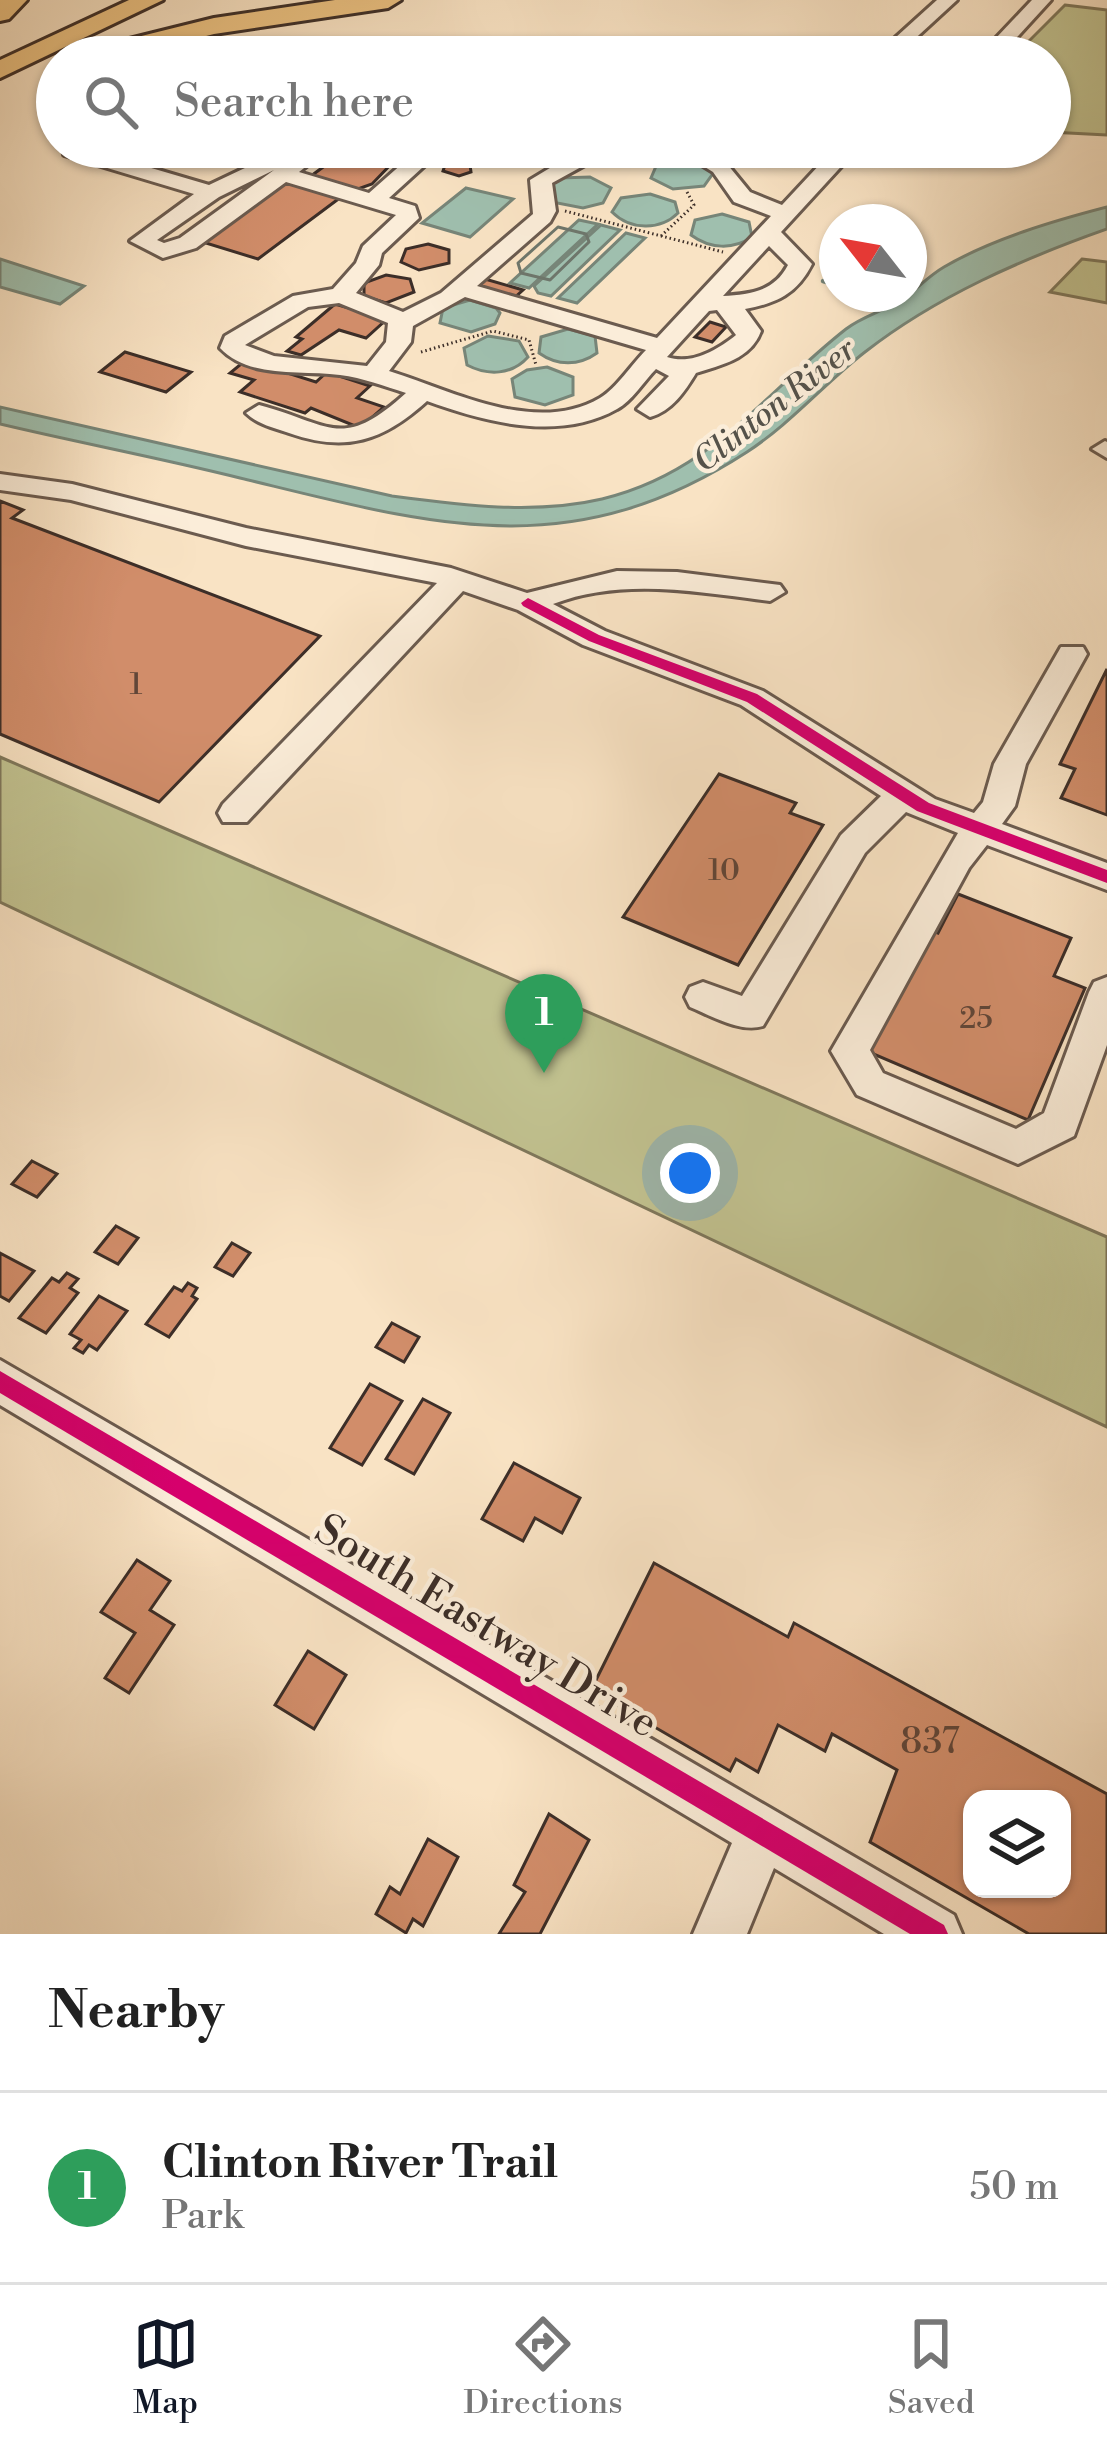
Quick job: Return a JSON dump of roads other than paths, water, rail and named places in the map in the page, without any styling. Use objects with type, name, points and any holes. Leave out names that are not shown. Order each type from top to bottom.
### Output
[{"type":"highway","points":[[14,0],[16,25],[85,0]]},
{"type":"highway","points":[[73,36],[150,0]]},
{"type":"highway","points":[[175,36],[388,0]]},
{"type":"highway","points":[[0,70],[36,53]]},
{"type":"highway","points":[[0,88],[36,75]]},
{"type":"street","points":[[907,36],[947,0]]},
{"type":"street","points":[[1008,36],[1042,0]]},
{"type":"street","points":[[129,168],[211,192]]},
{"type":"street","points":[[262,168],[211,192],[148,233],[141,241],[144,246],[163,251],[188,243],[291,168]]},
{"type":"street","points":[[375,200],[411,168]]},
{"type":"street","points":[[401,323],[460,288],[542,217],[541,180],[558,168]]},
{"type":"street","points":[[715,303],[775,296],[786,290],[800,264],[787,226],[740,196],[724,168]]},
{"type":"street","points":[[401,323],[341,295],[301,301],[234,341],[232,348],[298,368],[376,370],[422,392],[509,419],[570,418],[610,403],[656,354],[715,303],[745,258],[787,226],[832,168]]},
{"type":"street","points":[[283,174],[407,211],[408,218],[371,251],[367,266],[341,295]]},
{"type":"street","points":[[460,288],[656,354],[679,370],[681,380],[650,409]]},
{"type":"street","points":[[679,370],[726,355],[747,338],[748,331],[715,303]]},
{"type":"street","points":[[376,370],[403,336],[401,323]]},
{"type":"street","points":[[260,413],[328,436],[362,438],[379,431],[422,392]]},
{"type":"street","points":[[0,482],[72,491],[246,537],[458,580],[528,603],[595,638],[752,698],[902,796],[1107,877]]},
{"type":"street","points":[[528,603],[615,577],[669,578],[770,592]]},
{"type":"street","points":[[235,813],[458,580]]},
{"type":"street","points":[[1072,654],[1010,764],[998,806],[957,859],[850,1051],[870,1084],[1018,1147],[1060,1124],[1107,992]]},
{"type":"street","points":[[703,997],[750,1015],[854,844],[902,796]]},
{"type":"street","name":"South Eastway Drive","points":[[0,1381],[935,1934]]},
{"type":"street","points":[[721,1934],[762,1832]]},
{"type":"water","points":[[655,168],[714,172],[704,186],[673,189],[651,178]]},
{"type":"water","points":[[590,177],[611,188],[603,203],[583,208],[552,202],[546,186],[559,178]]},
{"type":"water","points":[[466,188],[513,199],[470,237],[422,223]]},
{"type":"water","points":[[650,194],[675,202],[678,213],[663,223],[645,226],[612,212],[621,198]]},
{"type":"water","points":[[1107,207],[1107,229],[1012,266],[927,310],[927,280],[944,267],[1044,225]]},
{"type":"water","points":[[722,214],[749,222],[752,237],[721,246],[691,235],[695,220]]},
{"type":"water","points":[[579,220],[598,224],[529,288],[510,283]]},
{"type":"water","points":[[601,225],[620,230],[551,296],[538,293],[534,286]]},
{"type":"water","points":[[626,233],[645,238],[577,303],[558,298]]},
{"type":"water","points":[[0,259],[84,286],[60,304],[0,287]]},
{"type":"water","points":[[470,300],[496,308],[500,313],[495,324],[471,332],[440,323],[443,308]]},
{"type":"water","name":"Clinton River","points":[[876,312],[923,312],[865,352],[747,452],[682,488],[619,511],[558,523],[498,526],[374,510],[0,424],[0,407],[392,496],[470,505],[576,504],[640,487],[705,451],[858,321]]},
{"type":"water","points":[[568,329],[595,336],[597,353],[568,363],[539,353],[541,337]]},
{"type":"water","points":[[488,336],[519,341],[528,357],[499,372],[467,365],[464,348]]},
{"type":"water","points":[[547,367],[573,377],[573,395],[545,405],[515,397],[512,379],[527,370]]},
{"type":"place","name":"Clinton River Trail","points":[[544,1073]]}]
